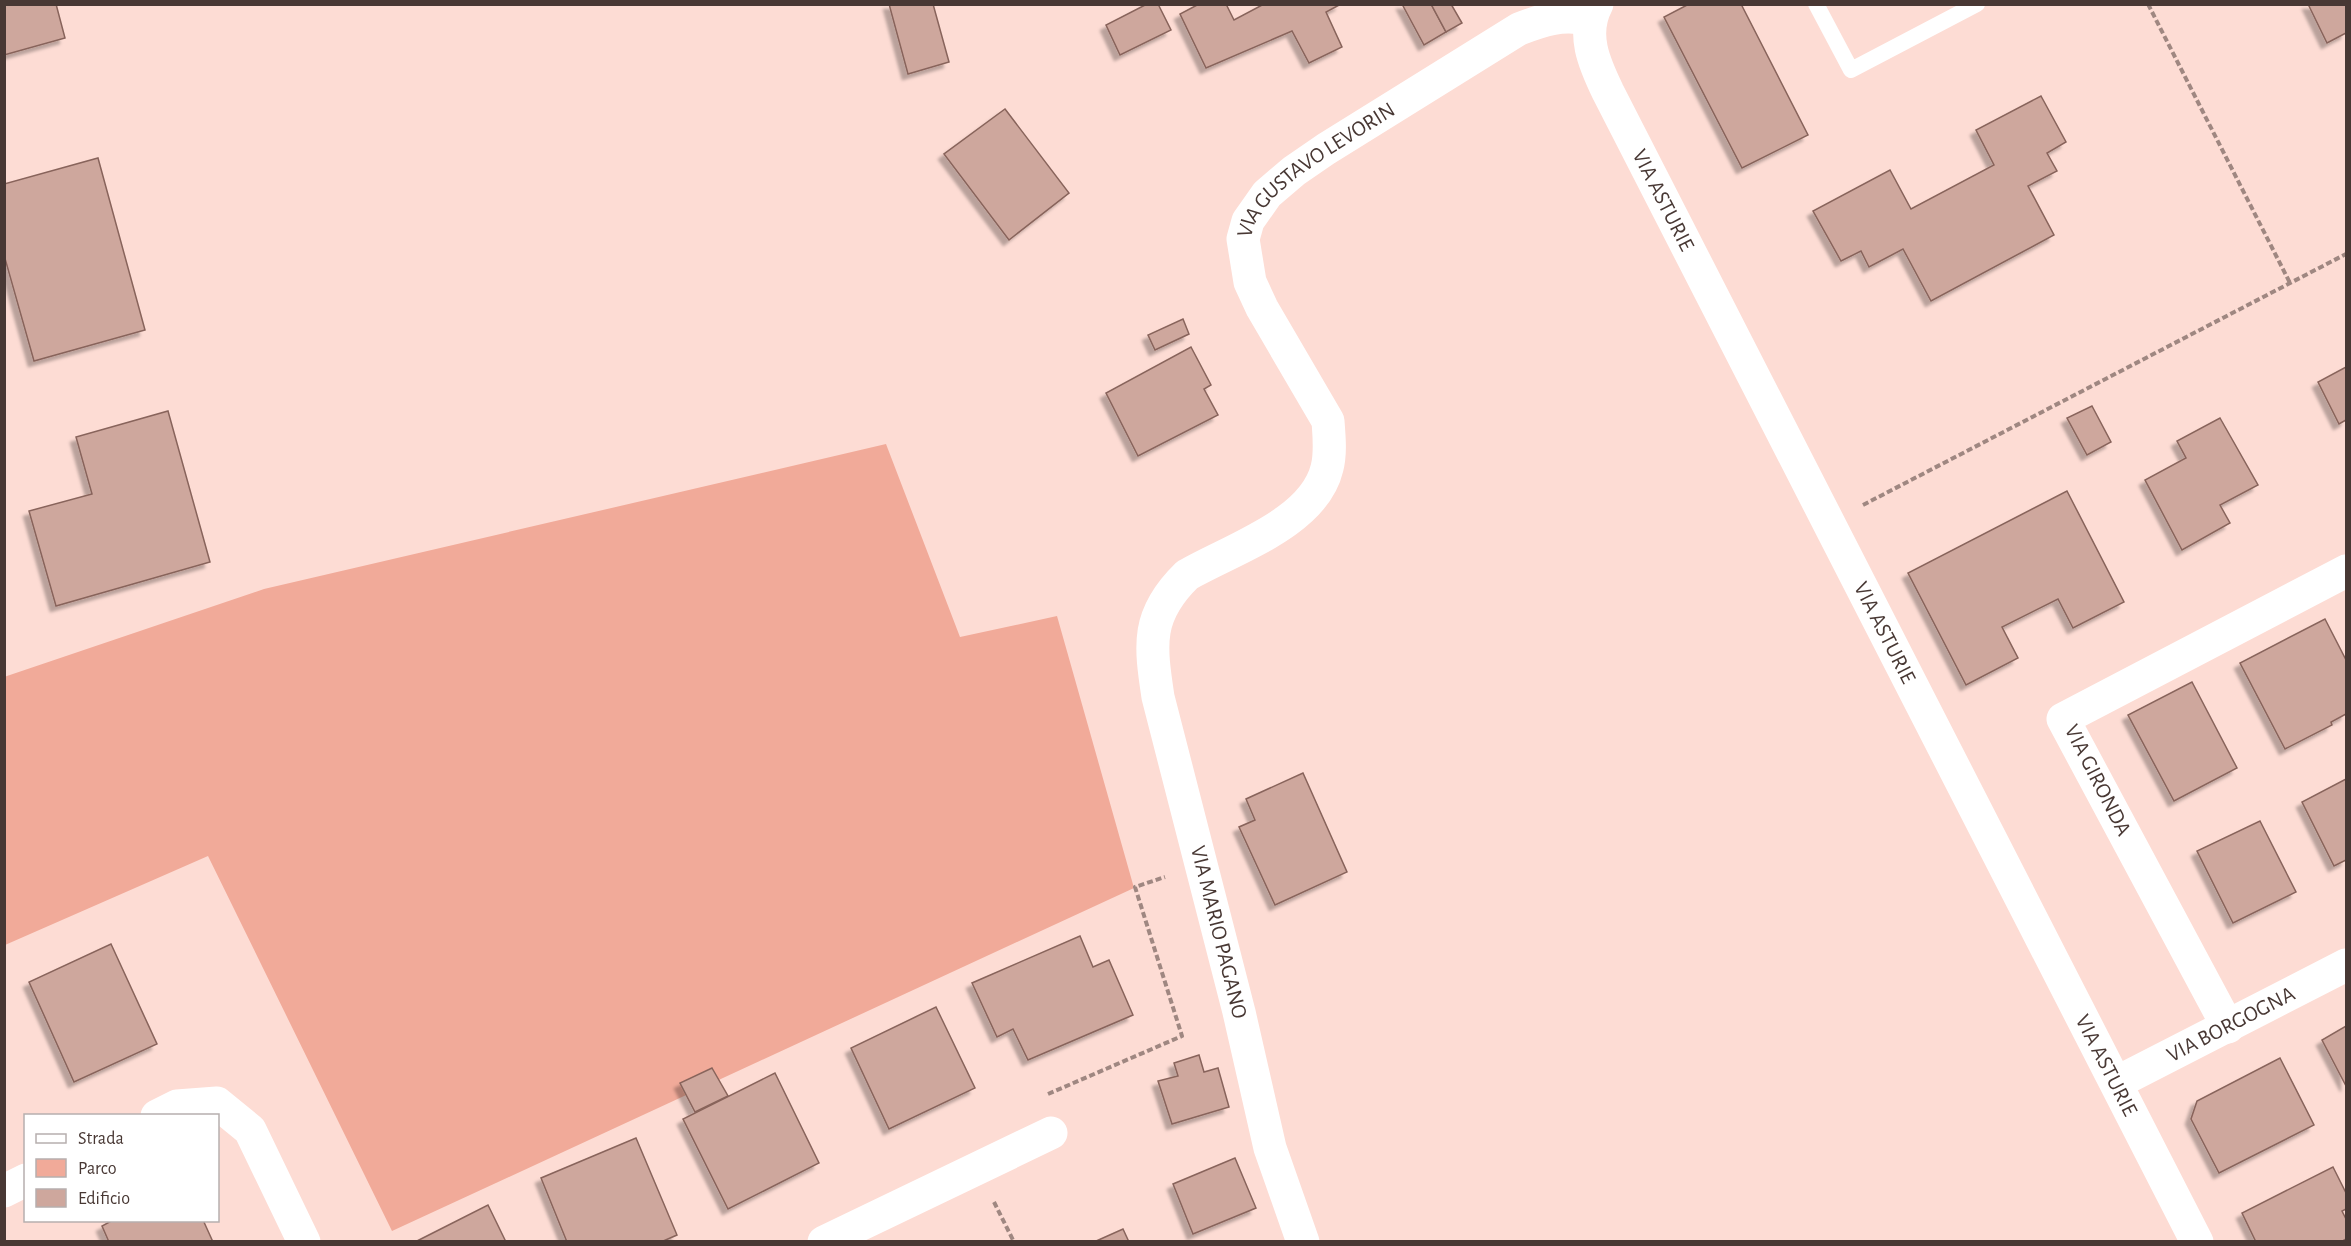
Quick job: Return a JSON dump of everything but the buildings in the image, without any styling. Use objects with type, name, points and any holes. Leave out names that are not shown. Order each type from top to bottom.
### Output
[{"type":"street","name":"VIA ASTURIE","points":[[1593,12],[1589,43],[1595,66],[2197,1242]]},
{"type":"street","name":"VIA GUSTAVO LEVORIN","points":[[1156,620],[1163,603],[1187,575],[1281,525],[1302,511],[1316,494],[1327,468],[1330,440],[1328,421],[1262,308],[1250,282],[1244,239],[1248,221],[1268,194],[1294,171],[1520,29],[1543,20],[1593,12]]},
{"type":"street","name":"VIA GIRONDA","points":[[2228,1027],[2063,719],[2346,570]]},
{"type":"street","name":"VIA MARIO PAGANO","points":[[1156,620],[1152,639],[1158,697],[1202,863],[1270,1148],[1302,1242]]},
{"type":"street","name":"VIA BORGOGNA","points":[[2116,1083],[2346,965]]},
{"type":"street","points":[[161,1114],[177,1106],[217,1103],[250,1130],[303,1242]]},
{"type":"street","points":[[824,1242],[1051,1133]]},
{"type":"street","points":[[4,1191],[24,1181]]},
{"type":"lane","points":[[1816,4],[1851,70],[1977,4]]},
{"type":"path","points":[[2148,4],[2290,283]]},
{"type":"path","points":[[1829,522],[2346,254]]},
{"type":"path","points":[[1045,1095],[1182,1036],[1135,886],[1202,863]]},
{"type":"green space","points":[[886,444],[960,637],[1057,616],[1134,888],[392,1231],[208,856],[5,945],[4,677],[264,589]]}]
